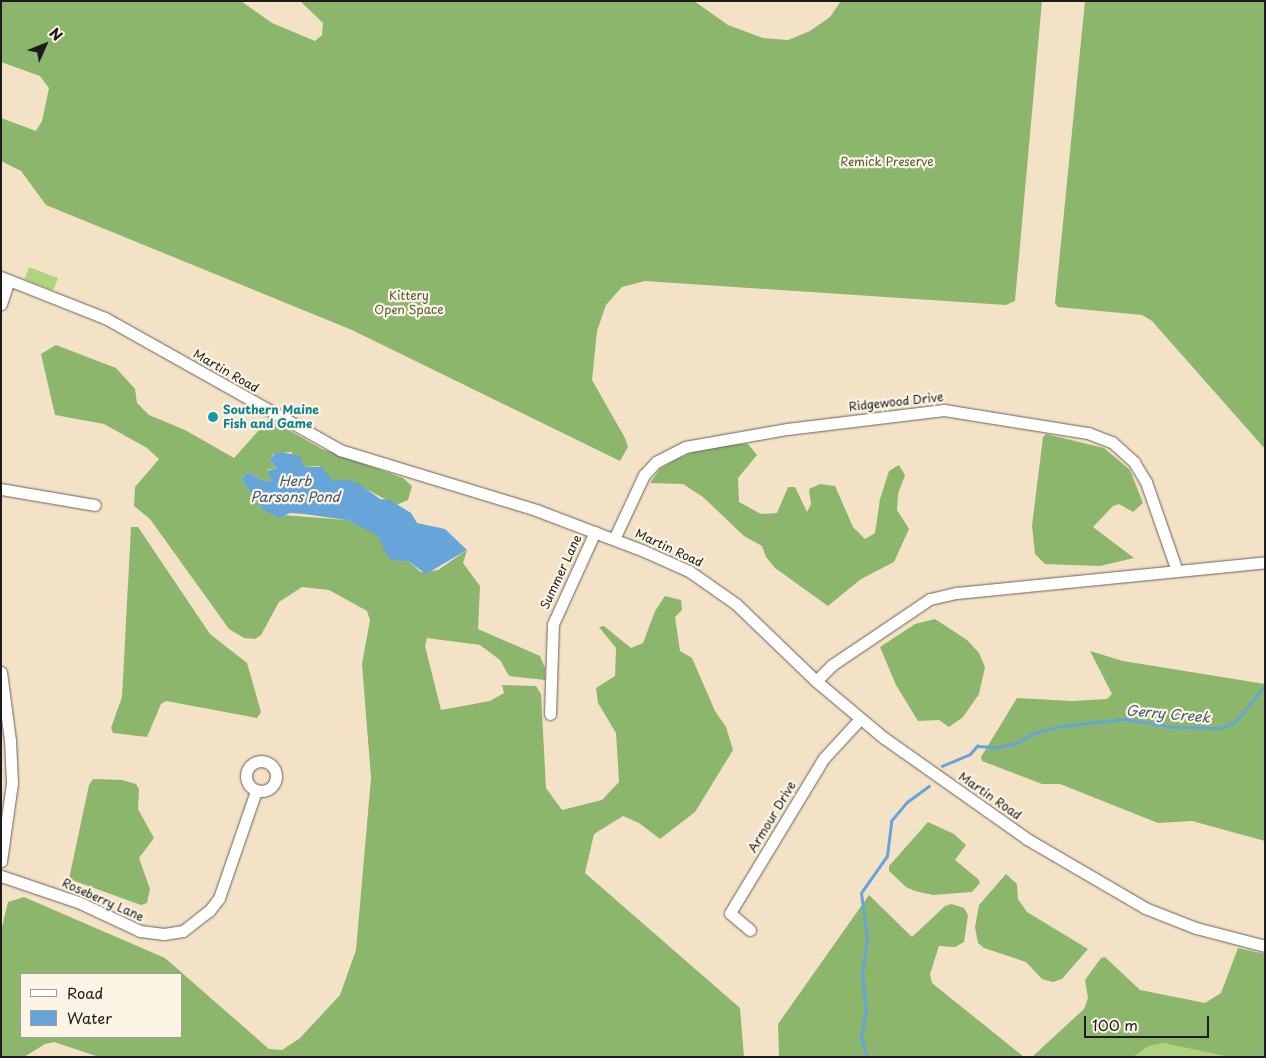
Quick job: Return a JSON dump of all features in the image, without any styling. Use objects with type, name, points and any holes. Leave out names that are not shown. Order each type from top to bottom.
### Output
[{"type":"street","points":[[1,304],[5,279]]},
{"type":"street","name":"Martin Road","points":[[5,279],[106,318],[340,450],[614,538],[657,556],[715,587],[816,681],[860,719],[1027,839],[1101,884],[1163,916],[1265,946]]},
{"type":"street","name":"Ridgewood Drive","points":[[614,538],[644,475],[664,457],[685,447],[794,428],[944,410],[1088,433],[1112,442],[1134,462],[1146,482],[1177,571]]},
{"type":"street","points":[[1,489],[95,505]]},
{"type":"street","name":"Summer Lane","points":[[550,714],[552,624],[595,532]]},
{"type":"street","points":[[816,681],[832,664],[930,599],[957,593],[1265,562]]},
{"type":"street","points":[[1,861],[12,783],[2,680]]},
{"type":"street","name":"Armour Drive","points":[[750,930],[730,913],[825,756],[860,719]]},
{"type":"street","name":"Roseberry Lane","points":[[1,876],[78,902],[149,934],[183,931],[210,912],[219,898],[256,791]]},
{"type":"green space","name":"Remick Preserve","points":[[1,1],[241,1],[272,23],[315,41],[322,35],[323,23],[300,1],[694,1],[728,25],[763,38],[788,40],[810,31],[830,17],[841,1],[1042,1],[1015,301],[1006,305],[645,281],[622,287],[606,305],[597,331],[592,380],[625,438],[628,447],[620,461],[352,330],[46,205],[21,171],[1,161],[1,118],[36,131],[42,121],[49,88],[40,76],[1,62]]},
{"type":"green space","points":[[1085,1],[1265,1],[1265,449],[1152,321],[1142,315],[1058,307],[1055,303]]},
{"type":"green space","points":[[29,267],[58,278],[53,290],[24,279]]},
{"type":"green space","points":[[56,345],[116,368],[135,389],[137,403],[149,415],[185,430],[234,458],[269,419],[322,449],[403,478],[412,486],[408,500],[396,505],[351,481],[333,481],[319,466],[304,467],[291,452],[274,454],[269,460],[277,468],[267,470],[272,482],[262,480],[248,472],[241,479],[262,509],[283,515],[347,520],[378,535],[383,541],[385,552],[408,561],[421,572],[438,570],[467,550],[463,563],[480,586],[478,629],[540,656],[545,668],[545,680],[509,676],[500,660],[480,645],[427,638],[425,646],[441,710],[490,701],[504,693],[502,685],[536,686],[541,694],[546,788],[562,810],[602,800],[619,782],[616,733],[598,703],[596,688],[615,676],[616,648],[599,627],[604,626],[631,648],[643,643],[655,611],[665,596],[681,600],[682,610],[675,617],[680,651],[692,658],[715,711],[726,727],[733,750],[695,812],[660,839],[639,823],[623,816],[594,834],[585,873],[740,1008],[744,1057],[99,1057],[54,1042],[45,1044],[24,1057],[1,1057],[1,931],[8,902],[24,897],[165,958],[269,1049],[282,1050],[300,1038],[340,995],[356,950],[371,778],[362,664],[370,620],[367,611],[329,590],[302,587],[279,602],[261,635],[255,639],[244,638],[229,629],[150,519],[134,506],[135,487],[159,459],[147,448],[104,424],[55,415],[41,354]]},
{"type":"green space","points":[[1046,434],[1104,448],[1130,470],[1143,503],[1133,512],[1119,504],[1113,506],[1093,527],[1134,558],[1100,566],[1045,564],[1035,554],[1032,526],[1043,437]]},
{"type":"green space","points":[[732,444],[748,444],[757,455],[738,478],[739,502],[761,514],[777,513],[788,487],[795,487],[807,512],[811,504],[809,489],[820,484],[835,486],[853,527],[865,539],[875,533],[880,499],[889,471],[899,465],[905,475],[898,494],[897,510],[909,529],[894,562],[861,579],[828,606],[775,568],[766,557],[762,546],[744,536],[703,497],[683,484],[650,483],[660,469],[675,460],[695,451]]},
{"type":"green space","points":[[131,527],[138,527],[210,634],[247,663],[261,712],[257,718],[166,701],[161,704],[147,737],[113,733],[111,728],[122,697]]},
{"type":"green space","points":[[935,619],[967,640],[979,653],[985,667],[979,694],[963,717],[949,727],[939,720],[918,721],[896,685],[880,647],[915,624]]},
{"type":"green space","points":[[1090,651],[1123,661],[1265,684],[1265,841],[1192,821],[1158,823],[1060,784],[1042,784],[982,761],[981,757],[1017,698],[1072,701],[1107,699],[1112,694]]},
{"type":"green space","points":[[93,779],[122,780],[136,784],[139,789],[138,809],[154,838],[139,858],[150,889],[147,903],[141,905],[69,879],[89,785]]},
{"type":"green space","points":[[928,822],[954,834],[966,845],[955,860],[978,879],[980,883],[972,892],[933,895],[915,891],[906,887],[889,871],[889,866]]},
{"type":"green space","points":[[1006,874],[1017,884],[1018,899],[1027,912],[1088,949],[1062,979],[1053,982],[1042,979],[1026,962],[984,948],[978,943],[975,927],[979,905]]},
{"type":"green space","points":[[869,895],[912,937],[945,906],[951,904],[964,908],[968,915],[964,942],[955,947],[939,946],[930,974],[932,983],[1024,1057],[779,1057],[778,1024]]},
{"type":"green space","points":[[1238,948],[1265,954],[1265,1057],[1230,1057],[1164,1043],[1149,1046],[1133,1057],[1032,1057],[1084,1009],[1088,998],[1085,980],[1101,958],[1105,957],[1140,990],[1205,1003],[1221,993]]},
{"type":"green space","points":[[1164,1043],[1183,1045],[1230,1057],[1133,1057],[1149,1046]]},
{"type":"water","name":"Herb Parsons Pond","points":[[277,452],[299,455],[304,467],[322,467],[333,481],[345,479],[358,483],[380,499],[390,500],[411,513],[417,523],[445,529],[467,550],[426,574],[408,561],[392,560],[387,556],[378,536],[347,520],[290,513],[279,518],[273,515],[262,509],[241,479],[248,472],[262,480],[272,482],[267,471],[277,468],[269,460]]},
{"type":"waterway","name":"Gerry Creek","points":[[942,766],[970,754],[977,746],[999,747],[1016,743],[1032,734],[1060,726],[1126,719],[1173,727],[1221,728],[1235,722],[1265,686]]},
{"type":"waterway","name":"Gerry Creek","points":[[867,1057],[861,1038],[866,1011],[862,975],[867,938],[861,893],[887,856],[891,821],[907,802],[929,786]]},
{"type":"place","name":"Southern Maine Fish and Game","points":[[213,417]]},
{"type":"park label","name":"Kittery Open Space","points":[[409,303]]}]
